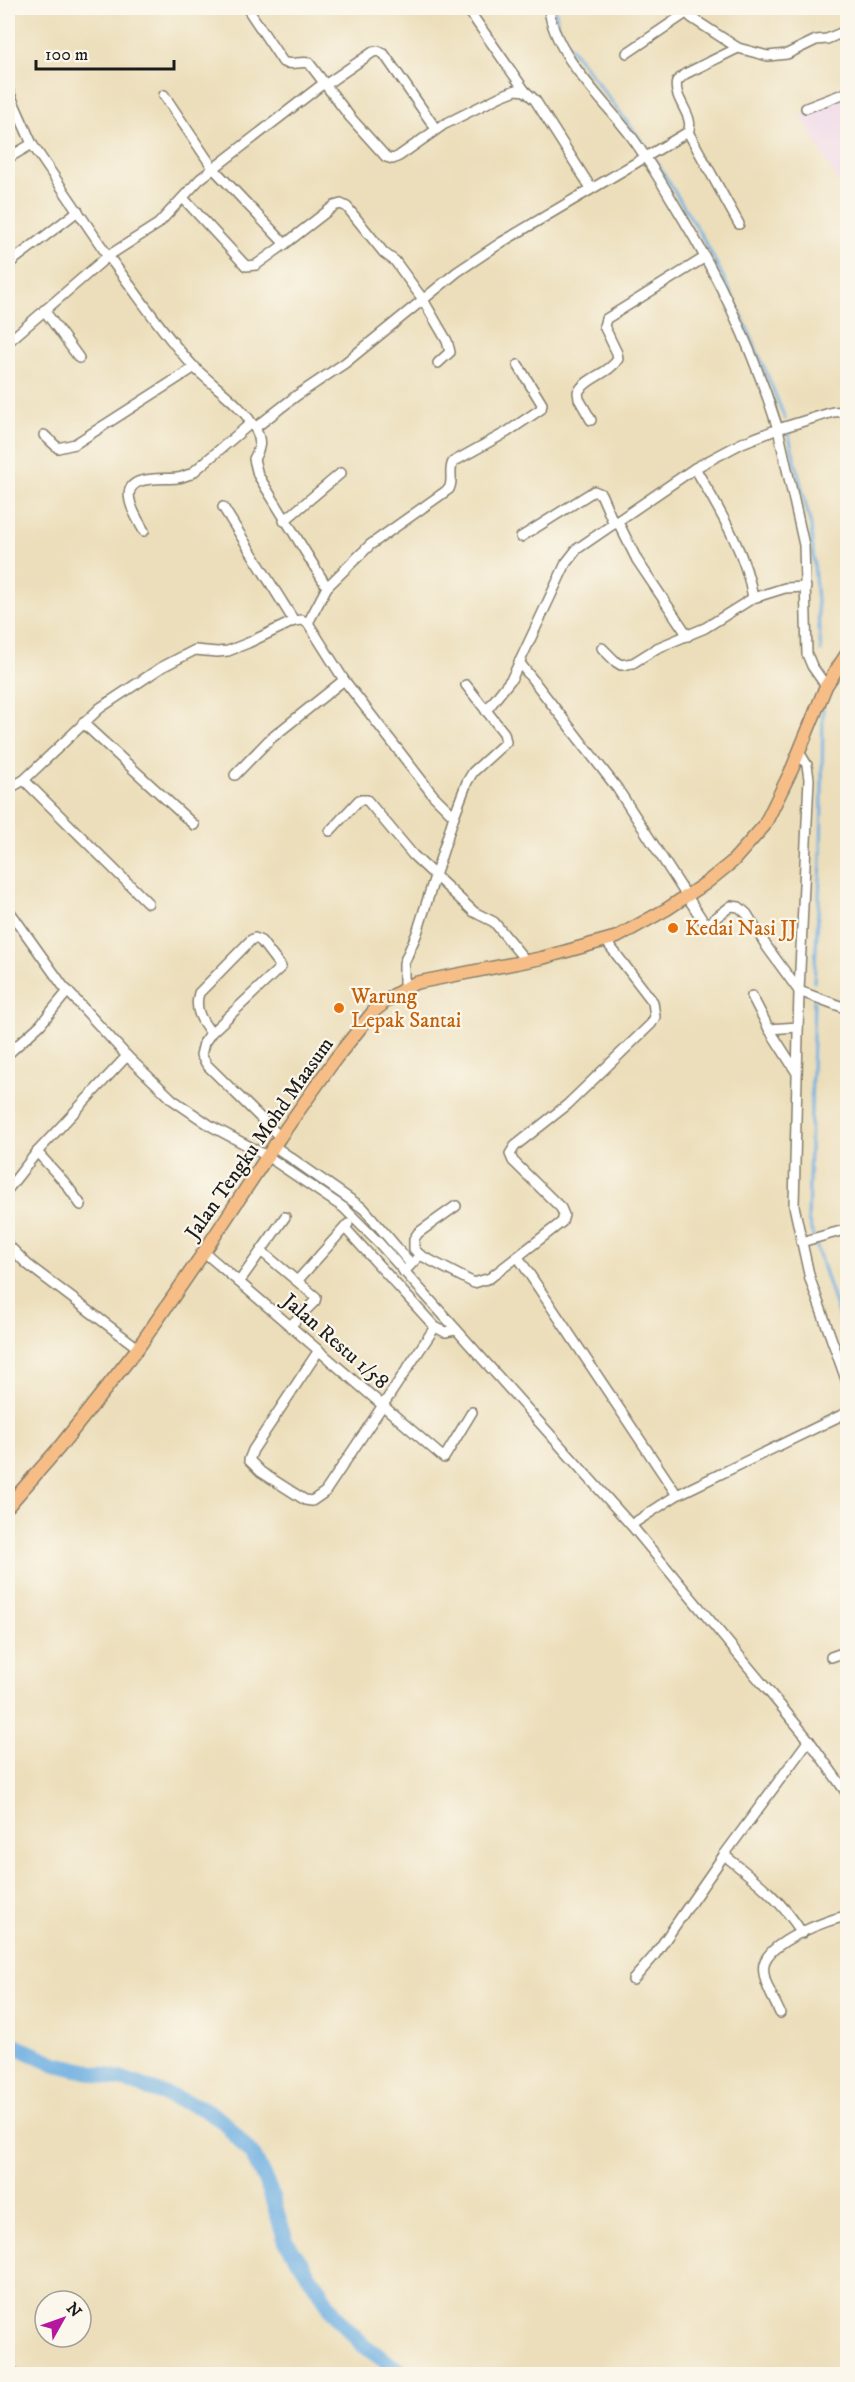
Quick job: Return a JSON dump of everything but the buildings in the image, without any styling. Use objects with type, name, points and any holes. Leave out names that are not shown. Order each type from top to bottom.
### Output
[{"type":"main road","name":"Jalan Tengku Mohd Maasum","points":[[8,1506],[53,1455],[138,1348],[274,1146],[336,1058],[373,1012],[404,988],[415,983],[526,961],[606,941],[637,927],[686,897],[732,862],[755,838],[778,800],[826,686],[848,652]]},
{"type":"street","points":[[247,8],[283,62],[309,63],[350,117],[386,157],[393,159],[399,156],[436,129],[501,96],[516,90],[525,91]]},
{"type":"street","points":[[467,8],[525,91],[535,100],[591,188]]},
{"type":"street","points":[[549,8],[552,29],[562,48],[646,158],[684,219],[757,370],[778,429],[804,545],[807,654],[812,666],[826,686]]},
{"type":"street","points":[[627,53],[684,10],[738,48],[768,56],[781,55],[816,40],[827,39],[848,30]]},
{"type":"street","points":[[738,48],[685,74],[677,81],[676,93],[690,123],[688,132],[739,224]]},
{"type":"street","points":[[8,342],[108,256],[158,224],[213,168],[325,84],[373,52],[378,51],[384,54],[436,129]]},
{"type":"street","points":[[8,90],[32,144],[108,256],[156,321],[195,367],[224,393],[253,425],[261,441],[261,447],[254,459],[254,466],[284,521],[327,587]]},
{"type":"street","points":[[806,108],[848,92]]},
{"type":"street","points":[[164,95],[213,168],[285,244]]},
{"type":"street","points":[[144,531],[129,499],[131,490],[137,482],[148,478],[178,478],[191,474],[253,425],[367,346],[422,298],[502,242],[688,132]]},
{"type":"street","points":[[8,158],[32,144]]},
{"type":"street","points":[[183,198],[246,266],[256,265],[334,206],[344,205],[384,253],[395,261],[422,298],[447,341],[450,352],[438,363]]},
{"type":"street","points":[[11,262],[78,211]]},
{"type":"street","points":[[591,420],[579,399],[578,392],[582,386],[614,365],[618,359],[604,326],[606,319],[704,258]]},
{"type":"street","points":[[44,310],[79,358]]},
{"type":"street","points":[[308,623],[327,587],[370,545],[448,489],[452,484],[451,466],[453,462],[507,432],[541,409],[542,404],[518,365]]},
{"type":"street","points":[[44,435],[58,448],[75,444],[195,367]]},
{"type":"street","points":[[486,711],[512,678],[566,563],[577,549],[695,468],[742,443],[833,412],[848,411]]},
{"type":"street","points":[[695,468],[730,532],[753,598]]},
{"type":"street","points":[[284,521],[341,473]]},
{"type":"street","points":[[521,537],[594,490],[602,494],[637,560],[688,636]]},
{"type":"street","points":[[223,507],[294,621]]},
{"type":"street","points":[[602,648],[615,662],[627,664],[725,617],[753,598],[785,588],[806,587]]},
{"type":"street","points":[[8,789],[24,780],[100,708],[162,667],[195,650],[228,651],[294,621],[302,620],[308,623],[344,680],[433,795],[454,816]]},
{"type":"street","points":[[519,662],[616,788],[686,897],[706,923],[711,922],[731,906],[743,909],[799,991],[848,1009]]},
{"type":"street","points":[[235,775],[269,740],[344,680]]},
{"type":"street","points":[[404,988],[404,963],[417,933],[454,816],[473,772],[506,742],[504,733],[466,686]]},
{"type":"street","points":[[83,723],[194,825]]},
{"type":"street","points":[[799,752],[807,765],[809,779],[799,991],[794,1206],[808,1240],[810,1278],[848,1384]]},
{"type":"street","points":[[24,780],[148,903]]},
{"type":"street","points":[[330,831],[363,798],[413,855],[474,912],[494,922],[526,961]]},
{"type":"street","points":[[8,909],[68,992],[127,1056],[173,1100],[211,1126],[274,1146],[364,1209],[411,1264]]},
{"type":"street","points":[[210,1033],[199,1017],[197,1001],[199,993],[252,940],[255,938],[261,941],[281,967],[210,1033],[204,1043],[201,1056],[207,1065],[274,1146],[354,1217],[631,1525],[809,1740],[848,1795]]},
{"type":"street","points":[[456,1206],[418,1233],[414,1249],[420,1255],[474,1283],[486,1281],[562,1222],[564,1215],[561,1208],[513,1161],[510,1154],[514,1146],[567,1105],[651,1024],[655,1017],[653,1002],[606,941]]},
{"type":"street","points":[[8,1054],[40,1025],[68,992]]},
{"type":"street","points":[[752,996],[769,1029],[797,1073]]},
{"type":"street","points":[[769,1029],[798,1027]]},
{"type":"street","points":[[8,1189],[37,1152],[127,1056]]},
{"type":"street","points":[[37,1152],[66,1184],[81,1205]]},
{"type":"street","points":[[239,1282],[285,1217]]},
{"type":"street","points":[[298,1280],[354,1217]]},
{"type":"street","points":[[345,1228],[435,1327],[445,1332],[455,1330]]},
{"type":"street","points":[[808,1240],[848,1229]]},
{"type":"street","points":[[8,1245],[27,1264],[138,1348]]},
{"type":"street","points":[[261,1251],[316,1297],[315,1301],[290,1326]]},
{"type":"street","name":"Jalan Restu 1/58","points":[[204,1252],[444,1458],[472,1412]]},
{"type":"street","points":[[405,1272],[420,1255]]},
{"type":"street","points":[[518,1257],[677,1495]]},
{"type":"street","points":[[319,1350],[249,1460],[261,1472],[305,1500],[312,1501],[325,1492],[435,1327]]},
{"type":"street","points":[[631,1525],[677,1495],[848,1412]]},
{"type":"street","points":[[831,1657],[848,1651]]},
{"type":"street","points":[[633,1980],[654,1956],[724,1855],[809,1740]]},
{"type":"street","points":[[724,1855],[771,1893],[789,1912],[802,1933]]},
{"type":"street","points":[[780,2013],[764,1972],[764,1964],[768,1956],[775,1948],[820,1923],[848,1916]]},
{"type":"street","points":[[8,2368],[15,2374]]},
{"type":"shaded area","points":[[847,96],[847,198],[801,115]]},
{"type":"waterway","points":[[555,8],[558,27],[568,44],[648,150]]},
{"type":"waterway","points":[[654,158],[699,232],[727,285],[785,419]]},
{"type":"waterway","points":[[788,432],[811,526],[821,651]]},
{"type":"waterway","points":[[814,982],[821,863],[823,709]]},
{"type":"waterway","points":[[814,1000],[808,1220],[848,1345]]},
{"type":"waterway","points":[[8,2043],[56,2064],[128,2081],[202,2108],[223,2121],[254,2157],[270,2191],[286,2241],[339,2320],[362,2344],[403,2374]]},
{"type":"place","name":"Kedai Nasi JJ","points":[[673,928]]},
{"type":"place","name":"Warung Lepak Santai","points":[[339,1008]]}]
